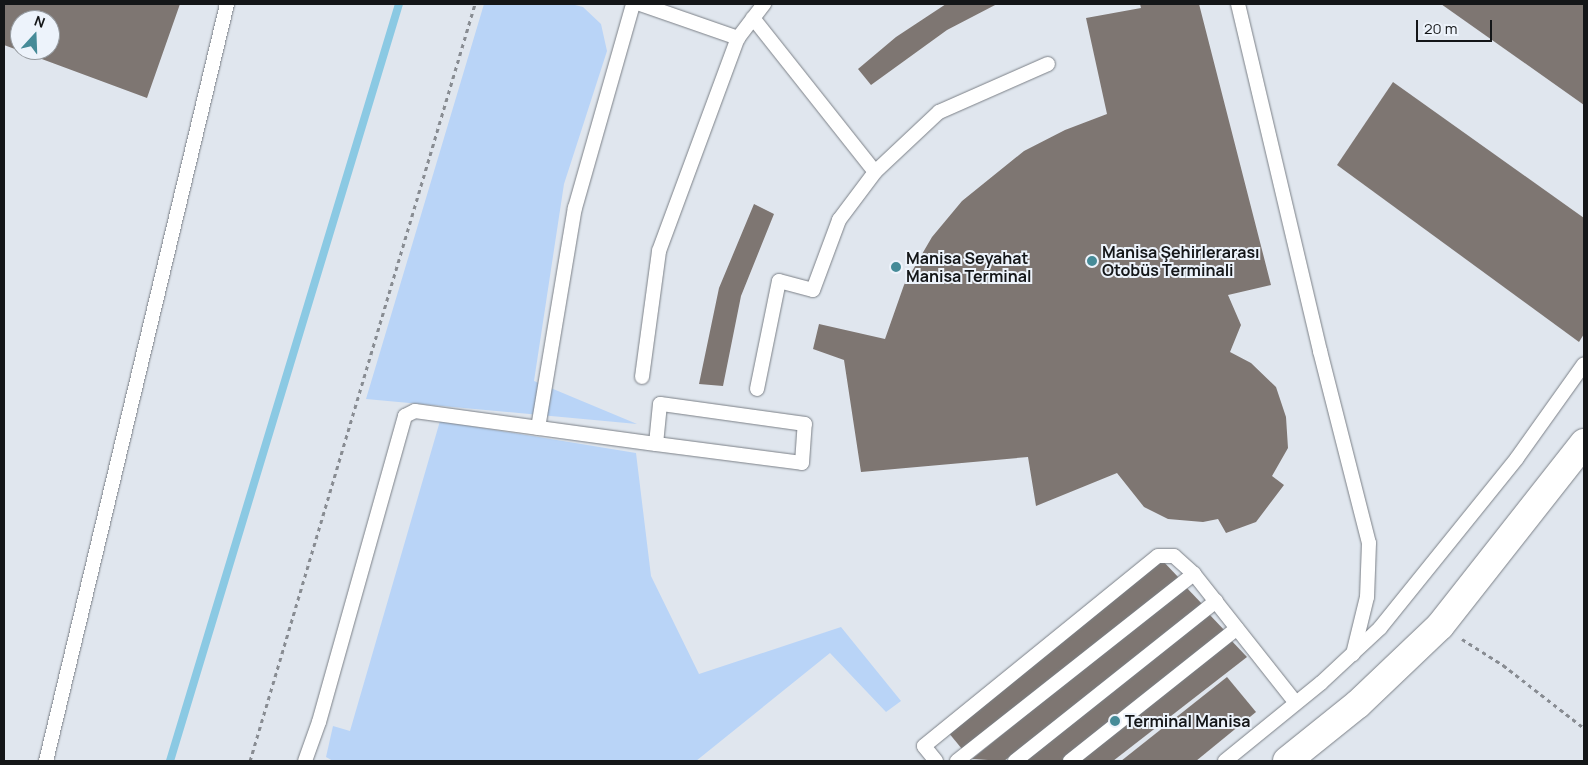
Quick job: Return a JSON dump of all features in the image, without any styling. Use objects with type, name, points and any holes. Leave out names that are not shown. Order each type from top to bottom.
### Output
[{"type":"street","points":[[1287,761],[1358,704],[1440,626],[1584,443]]},
{"type":"lane","points":[[46,761],[219,30],[227,4]]},
{"type":"lane","points":[[219,30],[233,4]]},
{"type":"lane","points":[[538,428],[575,208],[634,4]]},
{"type":"lane","points":[[640,4],[738,38]]},
{"type":"lane","points":[[642,377],[659,251],[738,38],[764,4]]},
{"type":"lane","points":[[1238,4],[1320,351],[1369,542],[1367,597],[1353,654]]},
{"type":"lane","points":[[753,18],[875,172]]},
{"type":"lane","points":[[757,389],[779,280],[813,290],[839,220],[875,172],[939,112],[1048,64]]},
{"type":"lane","points":[[1225,761],[1296,703],[1380,628],[1516,458],[1584,364]]},
{"type":"lane","points":[[306,761],[320,722],[405,416],[415,411],[656,444],[802,463],[805,424],[660,404],[656,444]]},
{"type":"lane","points":[[936,761],[924,746],[1158,556],[1174,556],[1194,574],[1296,703]]},
{"type":"lane","points":[[957,761],[1194,574]]},
{"type":"lane","points":[[1015,761],[1216,602]]},
{"type":"lane","points":[[1070,761],[1237,628]]},
{"type":"path","points":[[250,761],[476,4]]},
{"type":"path","points":[[1440,626],[1503,665],[1584,728]]},
{"type":"shaded area","points":[[484,4],[571,4],[583,7],[601,24],[607,51],[564,184],[534,381],[637,424],[366,399]]},
{"type":"shaded area","points":[[440,421],[636,453],[651,576],[699,674],[841,627],[901,701],[886,712],[830,653],[696,761],[333,761],[326,757],[333,726],[350,731]]},
{"type":"building","points":[[4,4],[180,4],[147,98],[44,60],[60,60],[60,10],[10,10],[10,47],[4,45]]},
{"type":"building","points":[[946,4],[997,4],[947,30],[871,85],[858,69],[896,37]]},
{"type":"building","name":"Manisa Şehirlerarası Otobüs Terminali","points":[[1140,4],[1199,4],[1271,285],[1228,295],[1241,325],[1230,352],[1251,363],[1276,387],[1286,417],[1288,448],[1272,476],[1284,485],[1256,522],[1226,533],[1218,519],[1203,522],[1168,519],[1144,507],[1117,473],[1036,506],[1028,457],[861,472],[844,360],[813,349],[819,324],[885,339],[904,285],[932,237],[962,201],[1024,151],[1065,130],[1107,114],[1086,18],[1141,8]]},
{"type":"building","points":[[1441,4],[1584,4],[1584,105]]},
{"type":"building","points":[[1393,82],[1584,218],[1584,334],[1579,342],[1337,165]]},
{"type":"building","points":[[754,204],[774,214],[741,296],[723,386],[699,384],[719,288]]},
{"type":"building","points":[[1161,559],[1180,579],[962,749],[948,732]]},
{"type":"building","points":[[1185,586],[1204,606],[1004,761],[972,759]]},
{"type":"building","points":[[1208,613],[1227,633],[1063,761],[1026,761]]},
{"type":"building","points":[[1228,637],[1247,657],[1113,761],[1076,761]]},
{"type":"building","points":[[1227,677],[1256,712],[1196,761],[1121,761]]},
{"type":"waterway","points":[[170,761],[399,4]]},
{"type":"place","name":"Manisa Şehirlerarası Otobüs Terminali","points":[[1092,261]]},
{"type":"place","name":"Manisa Seyahat Manisa Terminal","points":[[896,267]]},
{"type":"place","name":"Terminal Manisa","points":[[1115,721]]}]
